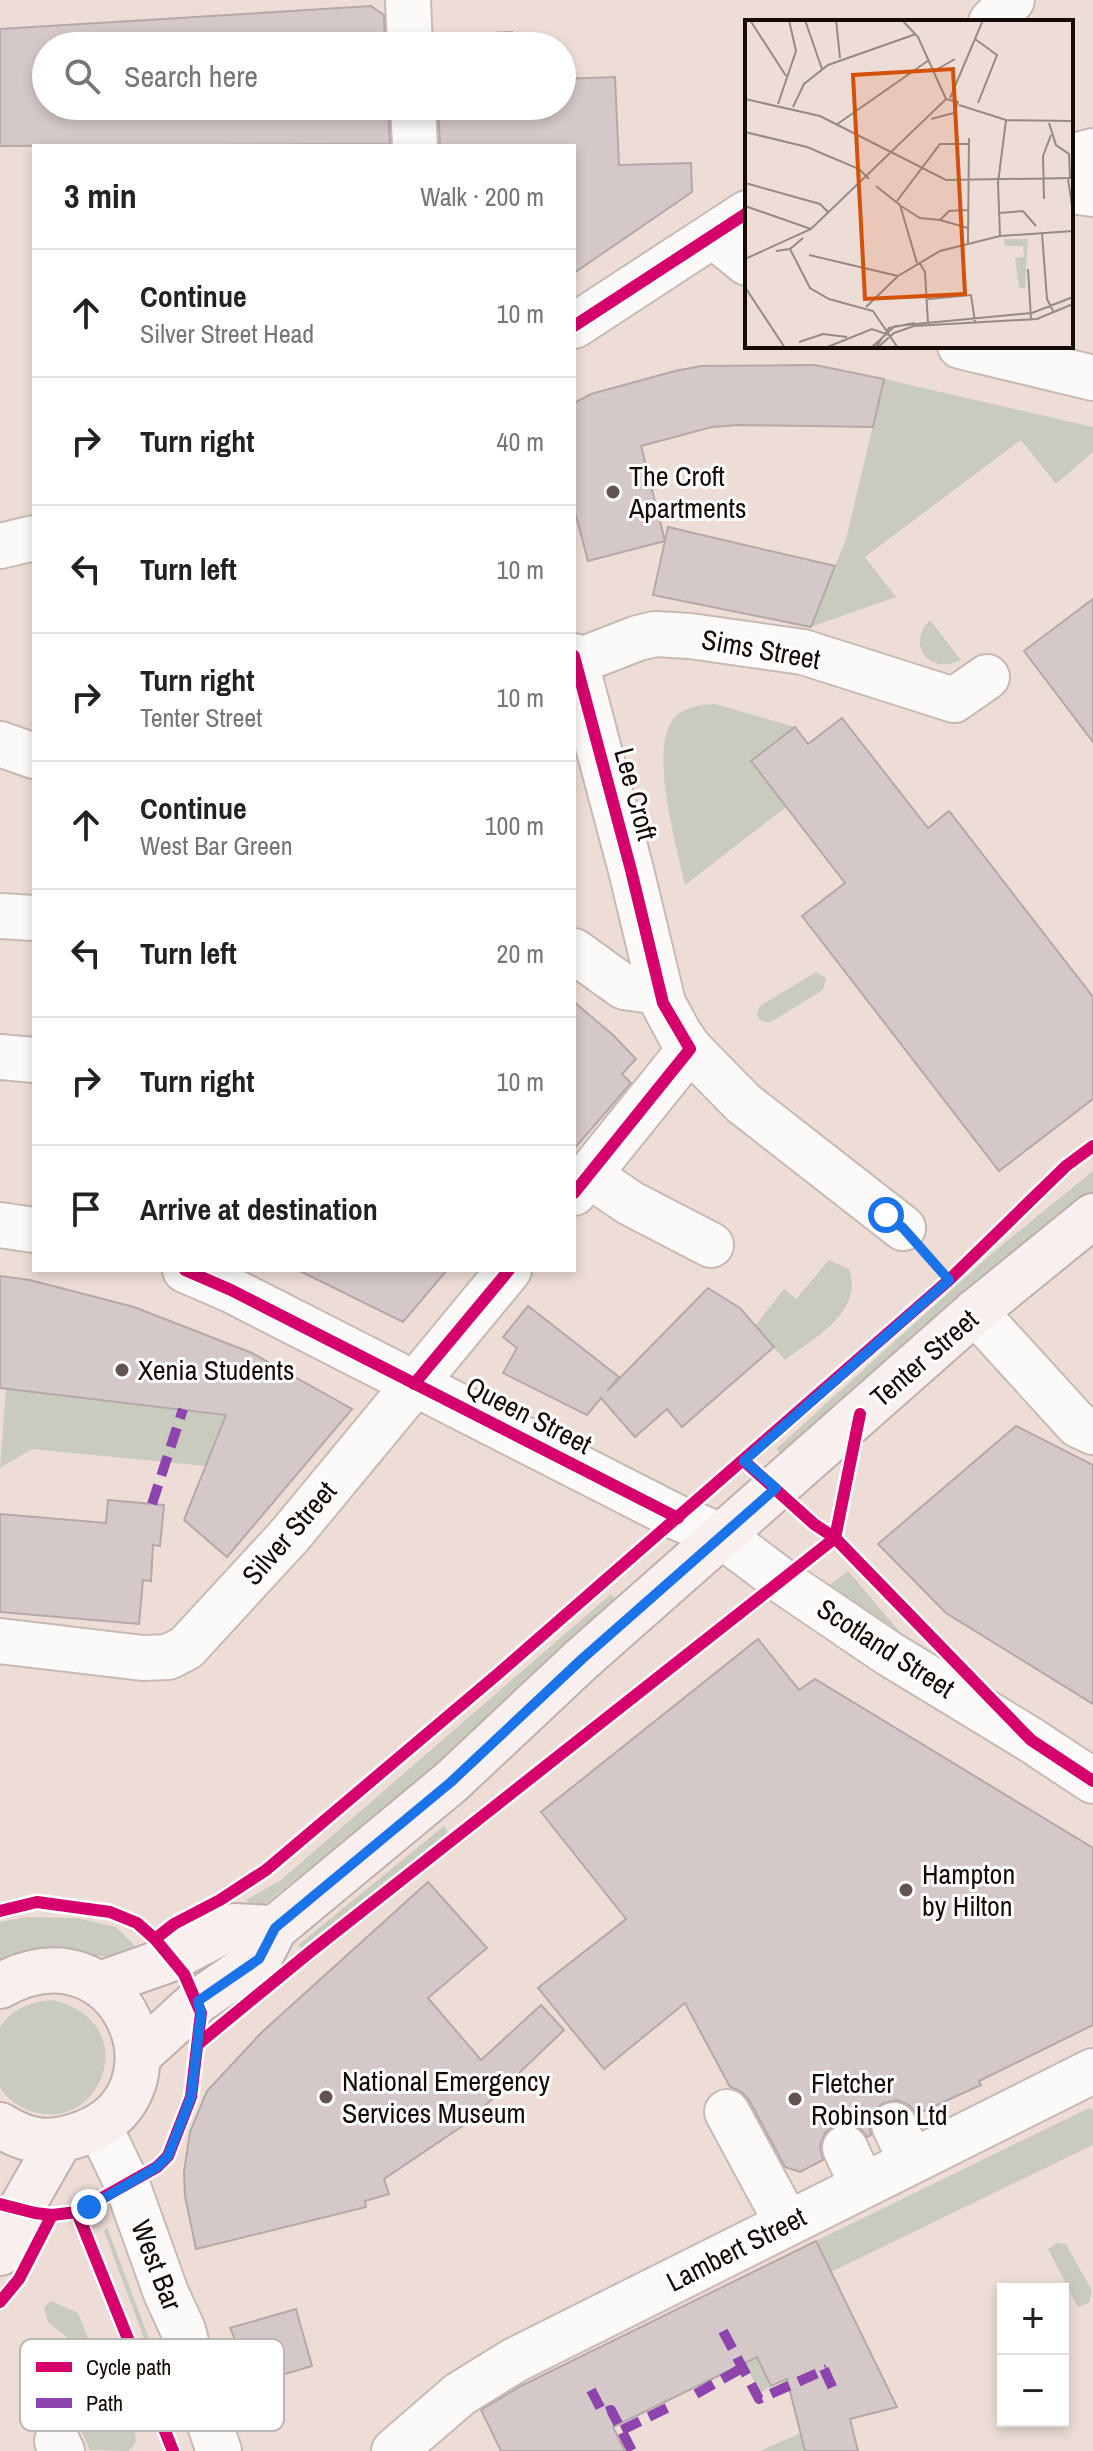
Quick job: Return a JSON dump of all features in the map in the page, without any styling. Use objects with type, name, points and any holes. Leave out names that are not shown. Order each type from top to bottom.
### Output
[{"type":"main road","name":"Tenter Street","points":[[138,2056],[198,2001],[259,1959],[275,1928],[451,1782],[582,1659],[975,1312],[1093,1216]]},
{"type":"main road","points":[[100,1984],[171,1959],[233,1926],[275,1928]]},
{"type":"main road","points":[[0,1986],[21,1975],[44,1970],[68,1971],[100,1984],[113,1995],[132,2023],[138,2056],[132,2086],[120,2108],[100,2128],[59,2142],[26,2138],[0,2125]]},
{"type":"main road","points":[[0,2253],[20,2210],[59,2142]]},
{"type":"street","points":[[408,0],[409,32]]},
{"type":"street","points":[[993,20],[1012,0]]},
{"type":"street","points":[[414,120],[415,144]]},
{"type":"street","points":[[1073,156],[1093,151]]},
{"type":"street","points":[[1073,191],[1093,194]]},
{"type":"street","points":[[576,325],[736,238]]},
{"type":"street","points":[[968,348],[1093,378]]},
{"type":"street","points":[[0,546],[32,538]]},
{"type":"street","name":"Sims Street","points":[[576,659],[655,634],[803,652],[954,700],[987,677]]},
{"type":"street","name":"Lee Croft","points":[[576,663],[663,1003],[690,1049],[743,1103],[903,1228]]},
{"type":"street","points":[[0,744],[32,755]]},
{"type":"street","points":[[0,916],[32,918]]},
{"type":"street","points":[[576,952],[624,987],[660,992]]},
{"type":"street","points":[[690,1049],[582,1184],[630,1203],[711,1245]]},
{"type":"street","points":[[0,1057],[32,1060]]},
{"type":"street","points":[[0,1225],[32,1230]]},
{"type":"street","name":"Queen Street","points":[[190,1272],[231,1290],[678,1518],[722,1536]]},
{"type":"street","name":"Silver Street","points":[[0,1641],[143,1658],[168,1657],[186,1648],[290,1535],[507,1272]]},
{"type":"street","points":[[975,1312],[1078,1425],[1093,1432]]},
{"type":"street","name":"Scotland Street","points":[[722,1536],[888,1653],[1093,1781]]},
{"type":"street","name":"Lambert Street","points":[[394,2451],[460,2394],[490,2375],[787,2223],[854,2166],[903,2143],[1093,2071]]},
{"type":"street","points":[[727,2112],[787,2223]]},
{"type":"street","name":"West Bar","points":[[100,2128],[127,2184],[185,2339]]},
{"type":"shaded area","points":[[884,379],[1093,427],[1093,452],[1056,484],[1021,440],[865,557],[896,597],[811,627],[846,539]]},
{"type":"shaded area","points":[[930,620],[961,660],[940,664],[924,655],[920,639]]},
{"type":"shaded area","points":[[715,704],[795,727],[751,761],[786,807],[685,885],[664,775],[667,733],[674,718],[683,711]]},
{"type":"shaded area","points":[[816,972],[826,978],[823,990],[769,1023],[760,1020],[757,1015],[760,1006]]},
{"type":"shaded area","points":[[1093,1171],[1093,1199],[788,1459],[776,1449],[991,1254]]},
{"type":"shaded area","points":[[829,1260],[849,1269],[852,1284],[850,1298],[834,1322],[785,1360],[755,1326],[784,1289],[796,1299]]},
{"type":"shaded area","points":[[6,1388],[226,1415],[206,1466],[32,1449],[0,1468]]},
{"type":"shaded area","points":[[848,1571],[905,1638],[822,1591]]},
{"type":"shaded area","points":[[611,1594],[622,1608],[515,1705],[256,1911],[246,1900],[281,1880]]},
{"type":"shaded area","points":[[444,1826],[455,1844],[309,1958],[298,1945]]},
{"type":"shaded area","points":[[27,1917],[76,1918],[116,1927],[137,1948],[111,1957],[54,1952],[0,1961],[0,1922]]},
{"type":"shaded area","points":[[52,2000],[81,2012],[99,2031],[105,2052],[103,2074],[92,2094],[75,2108],[53,2115],[24,2108],[8,2098],[0,2087],[0,2027],[23,2007]]},
{"type":"shaded area","points":[[1089,2108],[1093,2110],[1093,2145],[831,2272],[816,2241]]},
{"type":"shaded area","points":[[107,2227],[149,2339],[144,2339],[104,2231]]},
{"type":"shaded area","points":[[1057,2243],[1066,2244],[1092,2291],[1089,2303],[1078,2307],[1069,2283],[1066,2283],[1048,2249]]},
{"type":"shaded area","points":[[51,2301],[78,2313],[88,2339],[69,2339],[48,2322],[44,2307]]},
{"type":"shaded area","points":[[740,2322],[771,2386],[760,2393],[727,2328]]},
{"type":"shaded area","points":[[81,2431],[134,2431],[136,2436],[135,2444],[128,2451],[90,2450]]},
{"type":"shaded area","points":[[801,2433],[805,2451],[762,2451],[762,2450]]},
{"type":"building","points":[[371,6],[384,15],[385,32],[32,32],[32,120],[389,120],[390,144],[0,146],[0,29]]},
{"type":"building","points":[[615,77],[619,165],[691,163],[692,192],[576,272],[576,144],[440,144],[439,120],[576,120],[576,78]]},
{"type":"building","name":"The Croft Apartments","points":[[815,365],[884,379],[873,427],[712,427],[641,446],[665,541],[588,561],[576,516],[576,402],[591,394],[701,366]]},
{"type":"building","points":[[668,527],[835,566],[811,627],[653,595]]},
{"type":"building","points":[[1093,599],[1093,742],[1024,651]]},
{"type":"building","points":[[842,718],[928,828],[949,811],[1093,997],[1093,1099],[999,1171],[802,916],[845,883],[751,761],[795,727],[808,744]]},
{"type":"building","points":[[576,1004],[636,1059],[622,1074],[631,1083],[576,1147]]},
{"type":"building","points":[[302,1272],[445,1272],[403,1322]]},
{"type":"building","points":[[0,1276],[30,1280],[134,1307],[252,1353],[352,1409],[227,1557],[184,1520],[226,1415],[0,1388]]},
{"type":"building","points":[[708,1288],[740,1308],[774,1347],[682,1427],[667,1409],[635,1437],[601,1398],[587,1415],[503,1373],[517,1348],[503,1337],[528,1306],[619,1377],[607,1391]]},
{"type":"building","points":[[1016,1426],[1093,1465],[1093,1704],[946,1613],[878,1544]]},
{"type":"building","points":[[108,1500],[164,1505],[160,1546],[153,1545],[151,1581],[143,1580],[139,1624],[0,1612],[0,1514],[106,1523]]},
{"type":"building","name":"Hampton by Hilton","points":[[758,1639],[799,1690],[815,1679],[1093,1848],[1093,2025],[979,2081],[981,2085],[917,2114],[909,2105],[897,2100],[883,2103],[873,2111],[869,2124],[871,2135],[867,2137],[860,2128],[848,2123],[834,2126],[825,2133],[820,2145],[823,2160],[800,2172],[785,2167],[749,2100],[741,2091],[730,2087],[685,2003],[604,2069],[538,1988],[626,1919],[541,1812]]},
{"type":"building","name":"National Emergency Services Museum","points":[[428,1882],[487,1948],[428,1998],[481,2060],[541,2005],[564,2030],[467,2123],[384,2179],[389,2194],[365,2201],[366,2207],[196,2249],[185,2196],[184,2172],[190,2132],[207,2091],[262,2032]]},
{"type":"building","points":[[816,2241],[897,2407],[850,2419],[858,2451],[805,2451],[787,2379],[771,2386],[757,2357],[613,2427],[625,2451],[501,2451],[481,2410],[521,2386]]},
{"type":"building","points":[[296,2309],[312,2366],[284,2374],[284,2339],[235,2339],[230,2328]]},
{"type":"marked path","points":[[152,1504],[183,1409]]},
{"type":"marked path","points":[[723,2331],[759,2399],[827,2369]]},
{"type":"marked path","points":[[696,2394],[742,2368]]},
{"type":"marked path","points":[[824,2369],[834,2391]]},
{"type":"marked path","points":[[591,2390],[603,2413],[611,2410],[632,2451]]},
{"type":"marked path","points":[[622,2430],[669,2407]]},
{"type":"cycle path","points":[[576,325],[745,214]]},
{"type":"cycle path","points":[[576,664],[663,1003],[690,1049],[576,1191]]},
{"type":"cycle path","points":[[155,1939],[174,1924],[220,1900],[266,1870],[499,1673],[949,1280],[1066,1166],[1093,1146]]},
{"type":"cycle path","points":[[190,1272],[231,1290],[678,1518]]},
{"type":"cycle path","points":[[414,1384],[507,1272]]},
{"type":"cycle path","points":[[198,2044],[835,1538],[860,1414]]},
{"type":"cycle path","points":[[744,1461],[814,1524],[835,1538],[1031,1740],[1093,1781]]},
{"type":"cycle path","points":[[0,1911],[37,1902],[110,1912],[137,1923],[184,1974],[201,2013],[191,2097],[168,2156],[157,2167],[77,2212],[52,2215],[0,2204]]},
{"type":"cycle path","points":[[77,2212],[128,2339]]},
{"type":"cycle path","points":[[0,2302],[19,2279],[52,2215]]},
{"type":"cycle path","points":[[165,2431],[173,2451]]},
{"type":"place","name":"The Croft Apartments","points":[[613,492]]},
{"type":"place","name":"Xenia Students","points":[[122,1370]]},
{"type":"place","name":"Hampton by Hilton","points":[[906,1890]]},
{"type":"place","name":"National Emergency Services Museum","points":[[326,2097]]},
{"type":"place","name":"Fletcher Robinson Ltd","points":[[795,2099]]},
{"type":"route","points":[[89,2207],[157,2167],[168,2156],[191,2097],[201,2013],[198,2001],[259,1959],[275,1928],[451,1782],[582,1659],[776,1488],[744,1461],[949,1280],[903,1228],[886,1215]]}]
